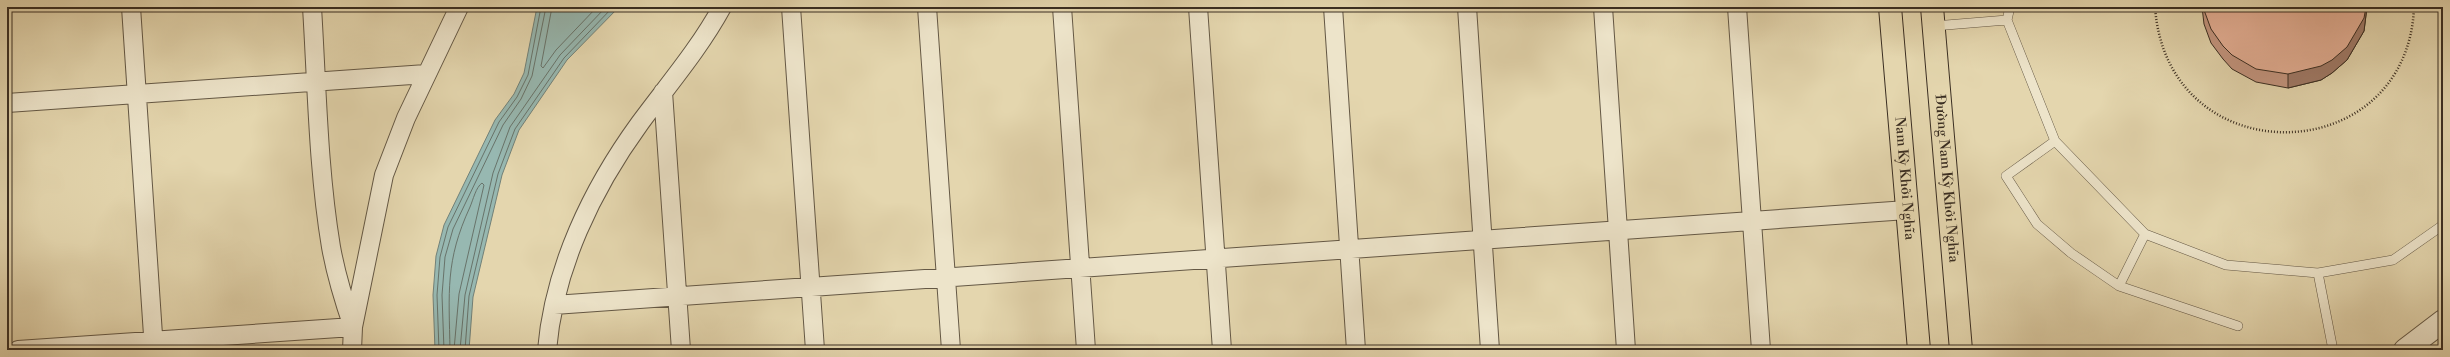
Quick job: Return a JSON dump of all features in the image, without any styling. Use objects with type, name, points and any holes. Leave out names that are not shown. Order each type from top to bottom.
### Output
[{"type":"main road","name":"Nam Kỳ Khởi Nghĩa","points":[[1890,7],[1918,350]]},
{"type":"main road","name":"Đường Nam Kỳ Khởi Nghĩa","points":[[1933,17],[1961,350]]},
{"type":"street","points":[[131,7],[154,345]]},
{"type":"street","points":[[312,7],[325,202],[331,248],[340,287],[353,327]]},
{"type":"street","points":[[352,350],[353,327],[384,175],[406,118],[459,7]]},
{"type":"street","points":[[547,350],[554,305],[568,257],[593,200],[622,150],[694,53],[722,7]]},
{"type":"street","points":[[791,7],[815,350]]},
{"type":"street","points":[[927,7],[951,350]]},
{"type":"street","points":[[1062,7],[1086,350]]},
{"type":"street","points":[[1198,7],[1222,350]]},
{"type":"street","points":[[1333,7],[1356,350]]},
{"type":"street","points":[[1467,7],[1490,350]]},
{"type":"street","points":[[1602,7],[1626,350]]},
{"type":"street","points":[[1737,7],[1761,350]]},
{"type":"street","points":[[7,103],[426,74]]},
{"type":"street","points":[[664,92],[681,350]]},
{"type":"street","points":[[554,305],[1907,210]]},
{"type":"street","points":[[2405,350],[2442,324]]},
{"type":"street","points":[[18,350],[154,345],[353,327]]},
{"type":"lane","points":[[2010,7],[2007,20],[2055,141],[2145,234],[2226,265],[2318,273],[2393,260],[2443,225]]},
{"type":"lane","points":[[1933,17],[2007,20]]},
{"type":"lane","points":[[2055,141],[2006,176],[2037,224],[2071,253],[2119,286],[2238,326]]},
{"type":"lane","points":[[2119,286],[2145,234]]},
{"type":"lane","points":[[2318,273],[2333,350]]},
{"type":"path","points":[[2155,7],[2158,33],[2166,56],[2177,76],[2195,97],[2216,114],[2241,126],[2286,134],[2313,130],[2339,121],[2362,107],[2376,95],[2393,74],[2404,53],[2411,31],[2414,7]]},
{"type":"water","points":[[537,7],[619,7],[567,60],[519,130],[502,175],[473,297],[469,350],[435,350],[433,295],[436,256],[444,225],[495,120],[514,94],[524,73]]},
{"type":"building","points":[[2204,7],[2366,7],[2364,18],[2347,47],[2332,60],[2321,66],[2288,74],[2256,69],[2232,55],[2223,46],[2211,29]]}]
